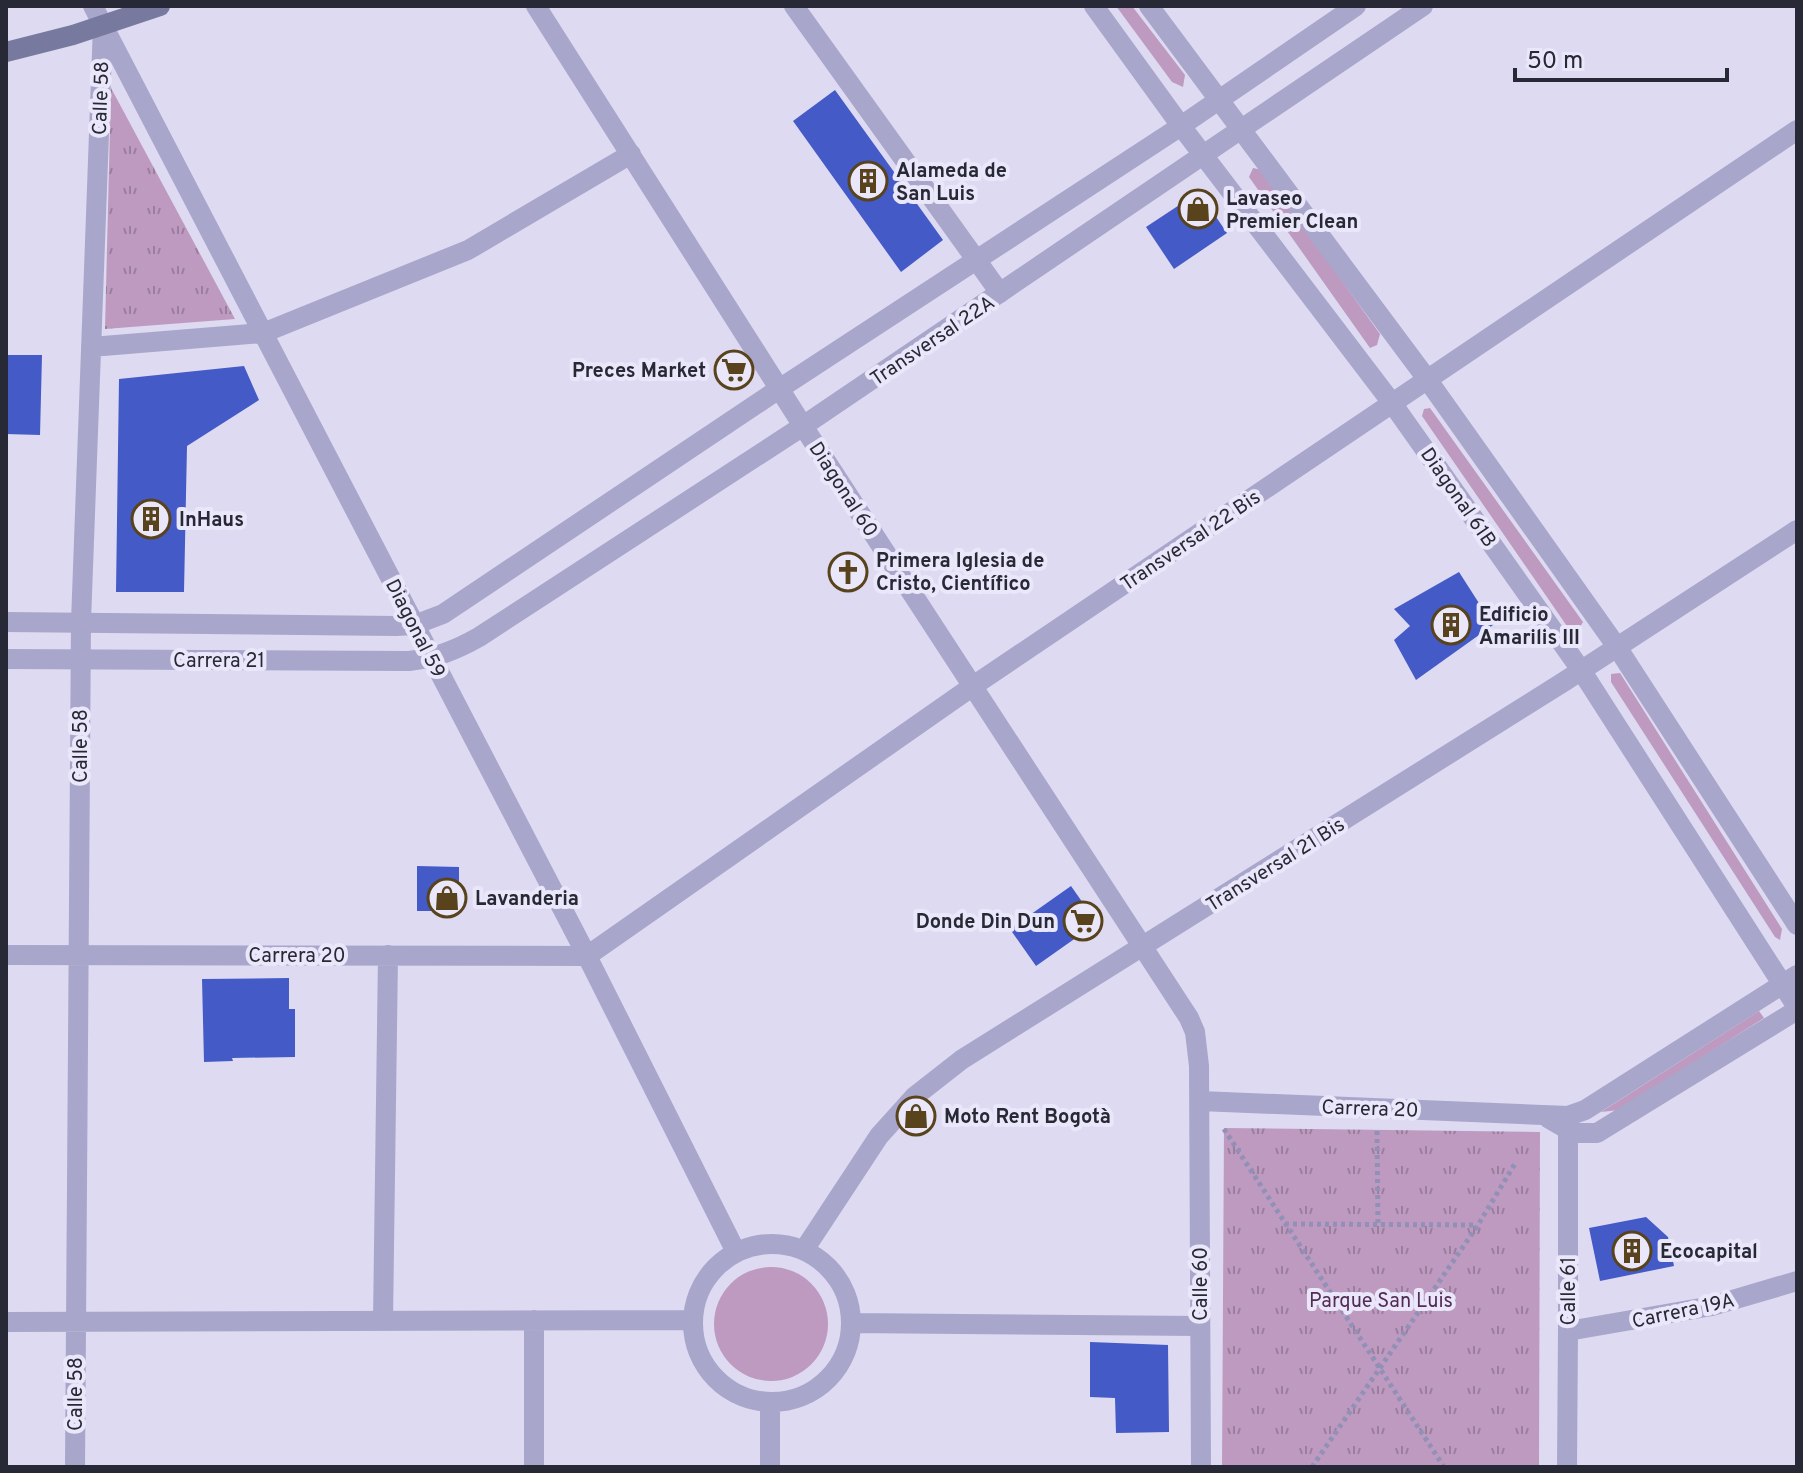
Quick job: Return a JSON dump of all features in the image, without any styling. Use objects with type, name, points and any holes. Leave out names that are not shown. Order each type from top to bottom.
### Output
[{"type":"main road","points":[[6,52],[160,6]]},
{"type":"street","name":"Diagonal 59","points":[[93,6],[587,956],[736,1252]]},
{"type":"street","name":"Diagonal 60","points":[[536,6],[779,389],[1189,1018],[1195,1032],[1200,1101]]},
{"type":"street","points":[[794,6],[1000,293]]},
{"type":"street","name":"Diagonal 61B","points":[[1094,6],[1181,126],[1392,403],[1581,670],[1790,979],[1797,1009]]},
{"type":"street","name":"Diagonal 61B","points":[[1149,6],[1427,379],[1617,647],[1797,925]]},
{"type":"street","name":"Transversal 22A","points":[[414,625],[443,614],[464,601],[779,389],[1181,126],[1356,6]]},
{"type":"street","name":"Transversal 22A","points":[[431,658],[456,650],[479,637],[803,426],[1423,6]]},
{"type":"street","name":"Calle 58","points":[[75,1467],[80,659],[103,25]]},
{"type":"street","name":"Transversal 22 Bis","points":[[587,956],[973,686],[1797,130]]},
{"type":"street","points":[[91,347],[263,333],[468,250],[631,154]]},
{"type":"street","name":"Transversal 21 Bis","points":[[804,1250],[879,1136],[915,1096],[961,1060],[1581,670],[1797,530]]},
{"type":"street","name":"Carrera 21","points":[[6,622],[414,625]]},
{"type":"street","name":"Carrera 21","points":[[6,659],[409,661],[431,658]]},
{"type":"street","name":"Carrera 20","points":[[6,955],[587,956]]},
{"type":"street","points":[[383,1321],[388,955]]},
{"type":"street","points":[[1568,1123],[1790,979]]},
{"type":"street","name":"Carrera 20","points":[[1200,1101],[1541,1114],[1568,1123],[1586,1134],[1597,1133],[1797,1009]]},
{"type":"street","name":"Calle 60","points":[[1200,1101],[1201,1467]]},
{"type":"street","name":"Calle 61","points":[[1567,1467],[1568,1123]]},
{"type":"street","points":[[770,1243],[804,1250],[833,1272],[849,1304],[851,1323],[843,1358],[821,1386],[788,1401],[770,1403],[736,1394],[721,1384],[699,1355],[692,1320],[698,1292],[724,1259],[736,1252],[770,1243]]},
{"type":"street","name":"Carrera 19A","points":[[1568,1331],[1712,1306],[1797,1281]]},
{"type":"street","points":[[534,1320],[534,1467]]},
{"type":"street","points":[[6,1322],[692,1320]]},
{"type":"street","points":[[851,1323],[1200,1326]]},
{"type":"street","points":[[770,1403],[770,1467]]},
{"type":"path","points":[[1200,1101],[1224,1128],[1444,1467]]},
{"type":"path","points":[[1377,1108],[1378,1226]]},
{"type":"path","points":[[1312,1467],[1478,1225],[1516,1162]]},
{"type":"path","points":[[1285,1224],[1478,1225]]},
{"type":"green space","points":[[1116,6],[1132,6],[1185,75],[1183,87],[1172,82]]},
{"type":"green space","points":[[111,88],[235,319],[105,329]]},
{"type":"green space","points":[[1253,168],[1262,170],[1380,334],[1377,345],[1370,348],[1249,177]]},
{"type":"green space","points":[[1430,408],[1583,622],[1577,632],[1571,632],[1422,416],[1424,409]]},
{"type":"green space","points":[[1620,673],[1782,929],[1780,940],[1775,937],[1611,682],[1611,674]]},
{"type":"green space","points":[[1759,1011],[1764,1018],[1619,1110],[1601,1112]]},
{"type":"green space","name":"Parque San Luis","points":[[1224,1128],[1540,1132],[1539,1467],[1222,1467]]},
{"type":"green space","points":[[771,1267],[793,1272],[811,1284],[823,1302],[828,1324],[823,1346],[811,1364],[793,1376],[771,1381],[749,1376],[731,1364],[719,1346],[714,1324],[719,1302],[731,1284],[749,1272]]},
{"type":"building","name":"Alameda de San Luis","points":[[835,90],[943,240],[901,272],[793,121]]},
{"type":"building","points":[[1199,192],[1227,233],[1174,269],[1146,227]]},
{"type":"building","points":[[6,355],[42,355],[40,435],[6,434]]},
{"type":"building","name":"InHaus","points":[[244,366],[259,400],[187,446],[184,592],[116,592],[119,379]]},
{"type":"building","name":"Edificio Amarilis III","points":[[1459,572],[1493,625],[1416,680],[1394,640],[1410,626],[1394,609]]},
{"type":"building","points":[[417,866],[459,867],[459,911],[417,911]]},
{"type":"building","points":[[1071,886],[1097,923],[1036,966],[1010,929]]},
{"type":"building","points":[[289,978],[289,1009],[295,1009],[295,1057],[232,1058],[233,1061],[204,1062],[202,979]]},
{"type":"building","name":"Ecocapital","points":[[1646,1217],[1668,1237],[1674,1266],[1600,1281],[1589,1228]]},
{"type":"building","points":[[1090,1342],[1168,1345],[1169,1432],[1116,1433],[1115,1398],[1090,1397]]},
{"type":"place","name":"Alameda de San Luis","points":[[868,181]]},
{"type":"place","name":"Lavaseo Premier Clean","points":[[1198,209]]},
{"type":"place","name":"Preces Market","points":[[734,370]]},
{"type":"place","name":"InHaus","points":[[151,519]]},
{"type":"place","name":"Primera Iglesia de Cristo, Científico","points":[[848,572]]},
{"type":"place","name":"Edificio Amarilis III","points":[[1451,625]]},
{"type":"place","name":"Lavanderia","points":[[447,898]]},
{"type":"place","name":"Donde Din Dun","points":[[1083,921]]},
{"type":"place","name":"Moto Rent Bogotà","points":[[916,1116]]},
{"type":"place","name":"Ecocapital","points":[[1632,1251]]}]
